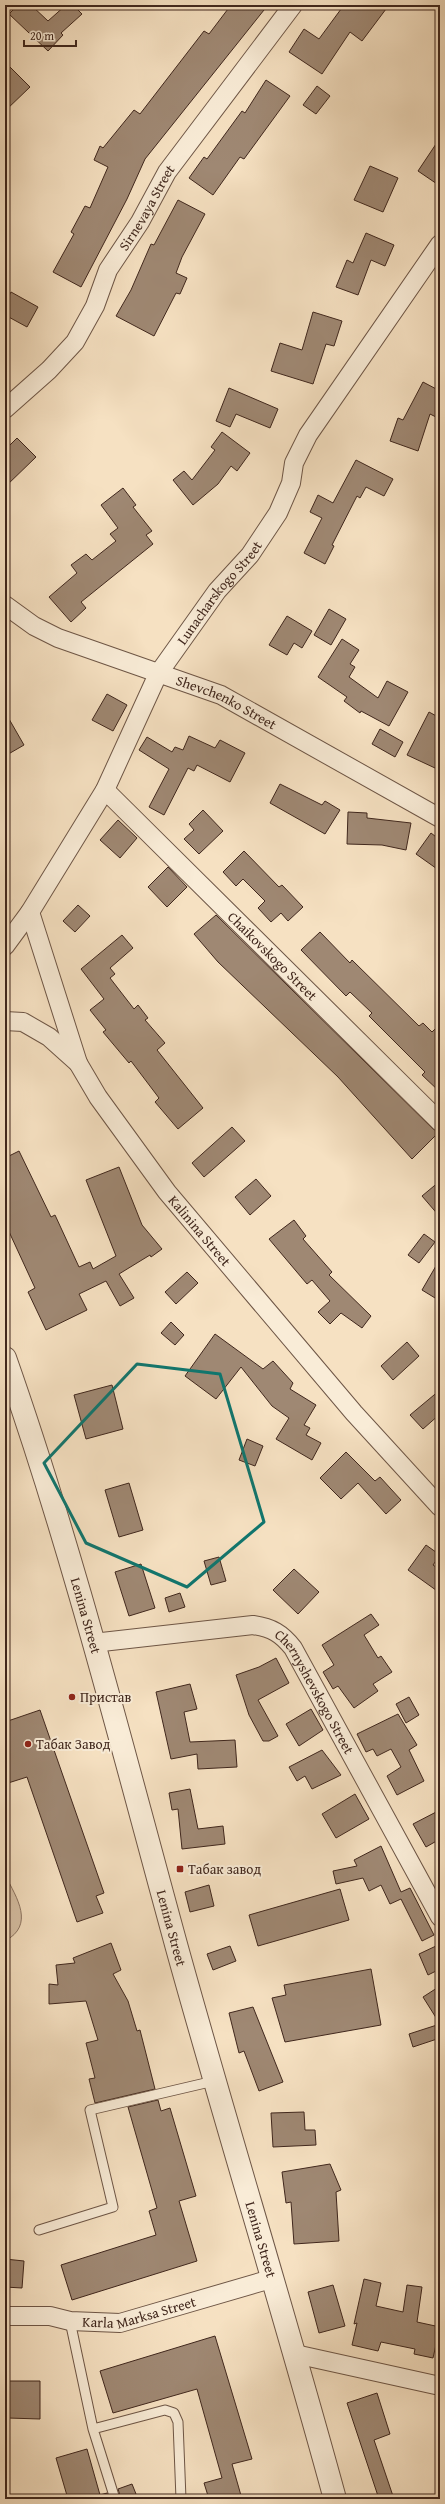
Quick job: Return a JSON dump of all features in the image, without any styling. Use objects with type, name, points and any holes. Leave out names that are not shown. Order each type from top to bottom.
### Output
[{"type":"street","name":"Sirnevaya Street","points":[[5,409],[49,370],[75,342],[95,306],[108,270],[140,222],[167,172],[293,5]]},
{"type":"street","name":"Lunacharskogo Street","points":[[5,946],[30,912],[105,790],[158,674],[217,591],[250,555],[278,513],[291,483],[294,463],[308,435],[440,244]]},
{"type":"street","name":"Shevchenko Street","points":[[5,606],[34,626],[58,638],[221,695],[438,811]]},
{"type":"street","name":"Chaikovskogo Street","points":[[105,790],[440,1122]]},
{"type":"street","name":"Kalinina Street","points":[[30,912],[78,1063],[98,1097],[167,1192],[354,1413],[440,1508]]},
{"type":"street","points":[[5,1021],[23,1022],[49,1037],[78,1063]]},
{"type":"street","name":"Lenina Street","points":[[5,1358],[31,1432],[93,1643],[214,2081],[271,2279],[295,2354],[335,2499]]},
{"type":"street","name":"Chernyshevskogo Street","points":[[93,1643],[253,1626],[272,1629],[284,1637],[297,1654],[440,1916]]},
{"type":"street","name":"Karla Marksa Street","points":[[5,2316],[50,2316],[70,2321],[120,2323],[271,2279]]},
{"type":"street","points":[[295,2354],[440,2386]]},
{"type":"lane","points":[[39,2230],[113,2207],[90,2110],[214,2081]]},
{"type":"lane","points":[[70,2321],[93,2429],[115,2499]]},
{"type":"lane","points":[[93,2429],[166,2410],[174,2413],[178,2422],[181,2499]]},
{"type":"highlighted area","points":[[137,1364],[220,1374],[264,1522],[187,1587],[86,1543],[44,1463]]},
{"type":"shaded area","points":[[5,1875],[18,1902],[21,1911],[21,1919],[19,1927],[14,1935],[5,1941]]},
{"type":"building","points":[[18,5],[31,5],[48,21],[66,5],[73,5],[82,14],[61,33],[63,35],[48,51],[9,14]]},
{"type":"building","points":[[231,5],[268,5],[145,159],[127,199],[81,287],[53,272],[74,234],[71,232],[85,206],[90,208],[108,167],[94,160],[100,146],[103,148],[134,110],[140,114],[204,31],[209,34]]},
{"type":"building","points":[[344,5],[389,5],[362,41],[350,32],[322,74],[289,52],[304,29],[319,39]]},
{"type":"building","points":[[5,62],[30,87],[5,111]]},
{"type":"building","points":[[266,80],[290,96],[244,159],[240,157],[213,195],[189,178],[204,157],[207,159],[242,111],[245,113]]},
{"type":"building","points":[[317,86],[330,96],[316,114],[303,105]]},
{"type":"building","points":[[440,138],[440,186],[418,171]]},
{"type":"building","points":[[370,166],[398,178],[383,212],[354,200]]},
{"type":"building","points":[[178,200],[205,214],[182,257],[176,273],[187,278],[180,294],[176,293],[154,336],[116,316],[131,290],[151,244],[154,245]]},
{"type":"building","points":[[366,233],[394,245],[385,266],[371,260],[358,295],[336,287],[347,260],[353,263]]},
{"type":"building","points":[[11,292],[38,307],[27,327],[5,315],[5,303]]},
{"type":"building","points":[[313,312],[342,321],[334,346],[326,344],[313,384],[271,371],[280,343],[302,350]]},
{"type":"building","points":[[423,382],[440,391],[440,409],[436,417],[430,414],[418,451],[390,441],[398,418],[403,420]]},
{"type":"building","points":[[229,388],[278,409],[270,428],[236,414],[230,427],[216,421]]},
{"type":"building","points":[[222,432],[250,453],[237,471],[231,466],[218,484],[193,505],[173,480],[184,471],[192,480],[215,450],[211,447]]},
{"type":"building","points":[[17,438],[36,457],[5,487],[5,450]]},
{"type":"building","points":[[356,460],[393,479],[384,496],[366,487],[360,498],[357,496],[332,545],[334,546],[325,564],[304,553],[322,518],[310,512],[318,495],[333,503]]},
{"type":"building","points":[[123,488],[136,505],[133,507],[152,531],[146,535],[153,544],[81,602],[86,608],[71,622],[49,597],[77,573],[71,565],[86,554],[92,560],[116,541],[110,534],[118,528],[101,505]]},
{"type":"building","points":[[329,609],[346,619],[331,645],[314,635]]},
{"type":"building","points":[[287,616],[312,631],[302,648],[294,643],[287,655],[269,645]]},
{"type":"building","points":[[342,639],[359,650],[350,664],[355,667],[349,677],[378,698],[387,681],[408,692],[389,726],[361,711],[360,713],[344,701],[347,697],[318,677]]},
{"type":"building","points":[[107,694],[127,705],[113,731],[92,720]]},
{"type":"building","points":[[5,712],[24,745],[5,756]]},
{"type":"building","points":[[429,712],[440,718],[440,758],[435,768],[407,755]]},
{"type":"building","points":[[380,729],[403,742],[395,757],[372,744]]},
{"type":"building","points":[[189,736],[215,748],[220,740],[245,753],[230,782],[197,765],[194,771],[188,768],[164,815],[149,807],[169,769],[139,750],[147,737],[172,752],[175,747],[183,750]]},
{"type":"building","points":[[280,784],[322,805],[325,801],[340,810],[325,834],[270,803]]},
{"type":"building","points":[[203,810],[223,831],[199,854],[184,839],[194,830],[189,824]]},
{"type":"building","points":[[348,812],[367,813],[367,818],[411,823],[406,850],[382,845],[347,844]]},
{"type":"building","points":[[118,820],[137,838],[120,858],[100,840]]},
{"type":"building","points":[[431,833],[440,840],[440,871],[416,854]]},
{"type":"building","points":[[244,851],[279,887],[282,885],[303,907],[288,921],[281,913],[271,922],[258,908],[265,901],[243,879],[236,886],[223,872]]},
{"type":"building","points":[[168,867],[187,887],[167,907],[148,887]]},
{"type":"building","points":[[78,905],[90,916],[75,932],[63,921]]},
{"type":"building","points":[[216,915],[433,1129],[439,1132],[412,1159],[338,1077],[218,962],[194,934]]},
{"type":"building","points":[[320,932],[350,963],[352,960],[419,1026],[423,1023],[432,1032],[440,1024],[440,1092],[422,1075],[425,1072],[369,1016],[372,1013],[350,992],[346,996],[301,950]]},
{"type":"building","points":[[122,935],[133,948],[110,968],[115,974],[110,978],[134,1009],[138,1005],[148,1018],[145,1020],[165,1043],[157,1050],[203,1108],[178,1129],[155,1102],[159,1098],[131,1061],[129,1063],[103,1032],[106,1030],[90,1010],[104,999],[81,969]]},
{"type":"building","points":[[232,1127],[245,1141],[204,1177],[192,1163]]},
{"type":"building","points":[[19,1151],[51,1217],[55,1215],[79,1267],[90,1262],[93,1269],[116,1256],[86,1180],[119,1167],[142,1225],[162,1249],[151,1257],[150,1255],[119,1274],[134,1298],[120,1306],[106,1281],[79,1294],[87,1310],[46,1330],[28,1292],[35,1288],[5,1223],[5,1158]]},
{"type":"building","points":[[256,1179],[271,1196],[250,1215],[235,1197]]},
{"type":"building","points":[[440,1181],[440,1217],[422,1196]]},
{"type":"building","points":[[294,1220],[306,1236],[303,1239],[332,1272],[329,1275],[371,1316],[362,1328],[341,1313],[330,1324],[318,1312],[330,1301],[312,1280],[307,1284],[269,1239]]},
{"type":"building","points":[[424,1234],[435,1242],[419,1263],[408,1255]]},
{"type":"building","points":[[440,1259],[440,1301],[422,1290]]},
{"type":"building","points":[[187,1272],[198,1283],[176,1304],[165,1292]]},
{"type":"building","points":[[171,1322],[184,1335],[175,1345],[161,1333]]},
{"type":"building","points":[[215,1334],[263,1369],[273,1361],[293,1383],[290,1389],[316,1405],[304,1425],[310,1428],[306,1435],[321,1443],[312,1460],[276,1439],[289,1418],[272,1406],[241,1367],[216,1399],[185,1376]]},
{"type":"building","points":[[407,1342],[419,1356],[393,1380],[381,1366]]},
{"type":"building","points":[[112,1385],[123,1429],[86,1439],[74,1395]]},
{"type":"building","points":[[440,1390],[440,1414],[423,1429],[410,1415]]},
{"type":"building","points":[[247,1439],[263,1446],[255,1466],[239,1460]]},
{"type":"building","points":[[346,1452],[375,1481],[380,1477],[401,1500],[386,1514],[358,1483],[341,1499],[320,1478]]},
{"type":"building","points":[[129,1483],[143,1530],[119,1537],[105,1490]]},
{"type":"building","points":[[426,1545],[440,1555],[433,1565],[440,1570],[440,1593],[408,1570]]},
{"type":"building","points":[[219,1557],[226,1581],[211,1585],[204,1561]]},
{"type":"building","points":[[141,1564],[155,1608],[129,1616],[115,1572]]},
{"type":"building","points":[[294,1569],[319,1592],[298,1614],[273,1590]]},
{"type":"building","points":[[180,1593],[185,1607],[169,1612],[165,1598]]},
{"type":"building","points":[[371,1614],[379,1625],[364,1635],[378,1658],[381,1656],[392,1672],[373,1684],[378,1691],[354,1708],[338,1686],[333,1689],[323,1672],[334,1665],[322,1645]]},
{"type":"building","points":[[276,1658],[289,1683],[258,1700],[278,1736],[269,1741],[263,1741],[249,1715],[236,1675],[259,1667]]},
{"type":"building","points":[[190,1684],[197,1709],[184,1712],[190,1742],[235,1740],[237,1767],[198,1769],[197,1754],[171,1759],[156,1692]]},
{"type":"building","points":[[409,1697],[419,1715],[406,1723],[396,1704]]},
{"type":"building","points":[[311,1709],[323,1730],[299,1746],[286,1724]]},
{"type":"building","points":[[40,1710],[104,1893],[96,1896],[103,1913],[77,1922],[27,1777],[5,1784],[5,1722]]},
{"type":"building","points":[[398,1714],[417,1745],[409,1750],[424,1781],[397,1795],[387,1776],[401,1767],[391,1749],[377,1756],[373,1749],[366,1752],[357,1734]]},
{"type":"building","points":[[322,1750],[341,1775],[312,1789],[305,1776],[297,1781],[289,1767]]},
{"type":"building","points":[[190,1789],[198,1829],[223,1826],[225,1844],[182,1849],[178,1809],[172,1810],[169,1793]]},
{"type":"building","points":[[355,1794],[369,1819],[336,1838],[322,1814]]},
{"type":"building","points":[[440,1810],[440,1839],[426,1847],[413,1824]]},
{"type":"building","points":[[381,1846],[401,1892],[410,1888],[434,1935],[422,1941],[401,1899],[390,1904],[381,1885],[369,1891],[363,1878],[336,1884],[333,1871],[357,1866],[354,1860]]},
{"type":"building","points":[[209,1885],[214,1906],[190,1912],[185,1892]]},
{"type":"building","points":[[340,1889],[349,1920],[258,1946],[249,1915]]},
{"type":"building","points":[[111,1943],[121,1970],[113,1974],[128,2001],[137,2031],[140,2030],[155,2089],[95,2103],[89,2079],[95,2078],[86,2043],[98,2040],[86,2001],[49,2004],[49,1984],[58,1985],[56,1965],[75,1963],[73,1958]]},
{"type":"building","points":[[230,1946],[236,1961],[213,1970],[207,1954]]},
{"type":"building","points":[[436,1946],[440,1955],[440,1969],[428,1975],[419,1954]]},
{"type":"building","points":[[371,1969],[381,2025],[285,2042],[272,1998],[286,1995],[284,1985]]},
{"type":"building","points":[[440,1986],[440,2024],[423,1997]]},
{"type":"building","points":[[253,2007],[283,2082],[259,2091],[244,2051],[239,2053],[229,2013]]},
{"type":"building","points":[[440,2024],[440,2038],[413,2047],[409,2034]]},
{"type":"building","points":[[158,2100],[161,2111],[170,2108],[196,2196],[179,2201],[197,2261],[72,2300],[61,2265],[156,2235],[149,2211],[157,2208],[128,2107]]},
{"type":"building","points":[[304,2112],[305,2130],[315,2130],[316,2145],[273,2147],[271,2113]]},
{"type":"building","points":[[330,2164],[341,2190],[336,2192],[339,2241],[294,2244],[291,2202],[286,2203],[282,2172]]},
{"type":"building","points":[[5,2259],[24,2261],[22,2288],[5,2287]]},
{"type":"building","points":[[364,2279],[381,2283],[376,2306],[403,2312],[407,2285],[422,2287],[417,2322],[440,2327],[433,2358],[414,2354],[415,2349],[381,2342],[378,2351],[352,2345],[357,2323],[354,2324]]},
{"type":"building","points":[[333,2285],[345,2326],[319,2333],[308,2292]]},
{"type":"building","points":[[215,2336],[252,2459],[232,2464],[242,2499],[209,2499],[204,2483],[222,2478],[197,2389],[113,2413],[100,2371]]},
{"type":"building","points":[[8,2381],[40,2381],[40,2419],[8,2418]]},
{"type":"building","points":[[377,2393],[390,2434],[374,2440],[394,2499],[379,2499],[347,2403]]},
{"type":"building","points":[[87,2449],[100,2495],[107,2493],[109,2499],[68,2499],[56,2458]]},
{"type":"building","points":[[132,2484],[138,2499],[121,2499],[118,2489]]},
{"type":"place","name":"Пристав","points":[[72,1697]]},
{"type":"place","name":"Табак Завод","points":[[28,1744]]},
{"type":"place","name":"Табак завод","points":[[180,1869]]}]
